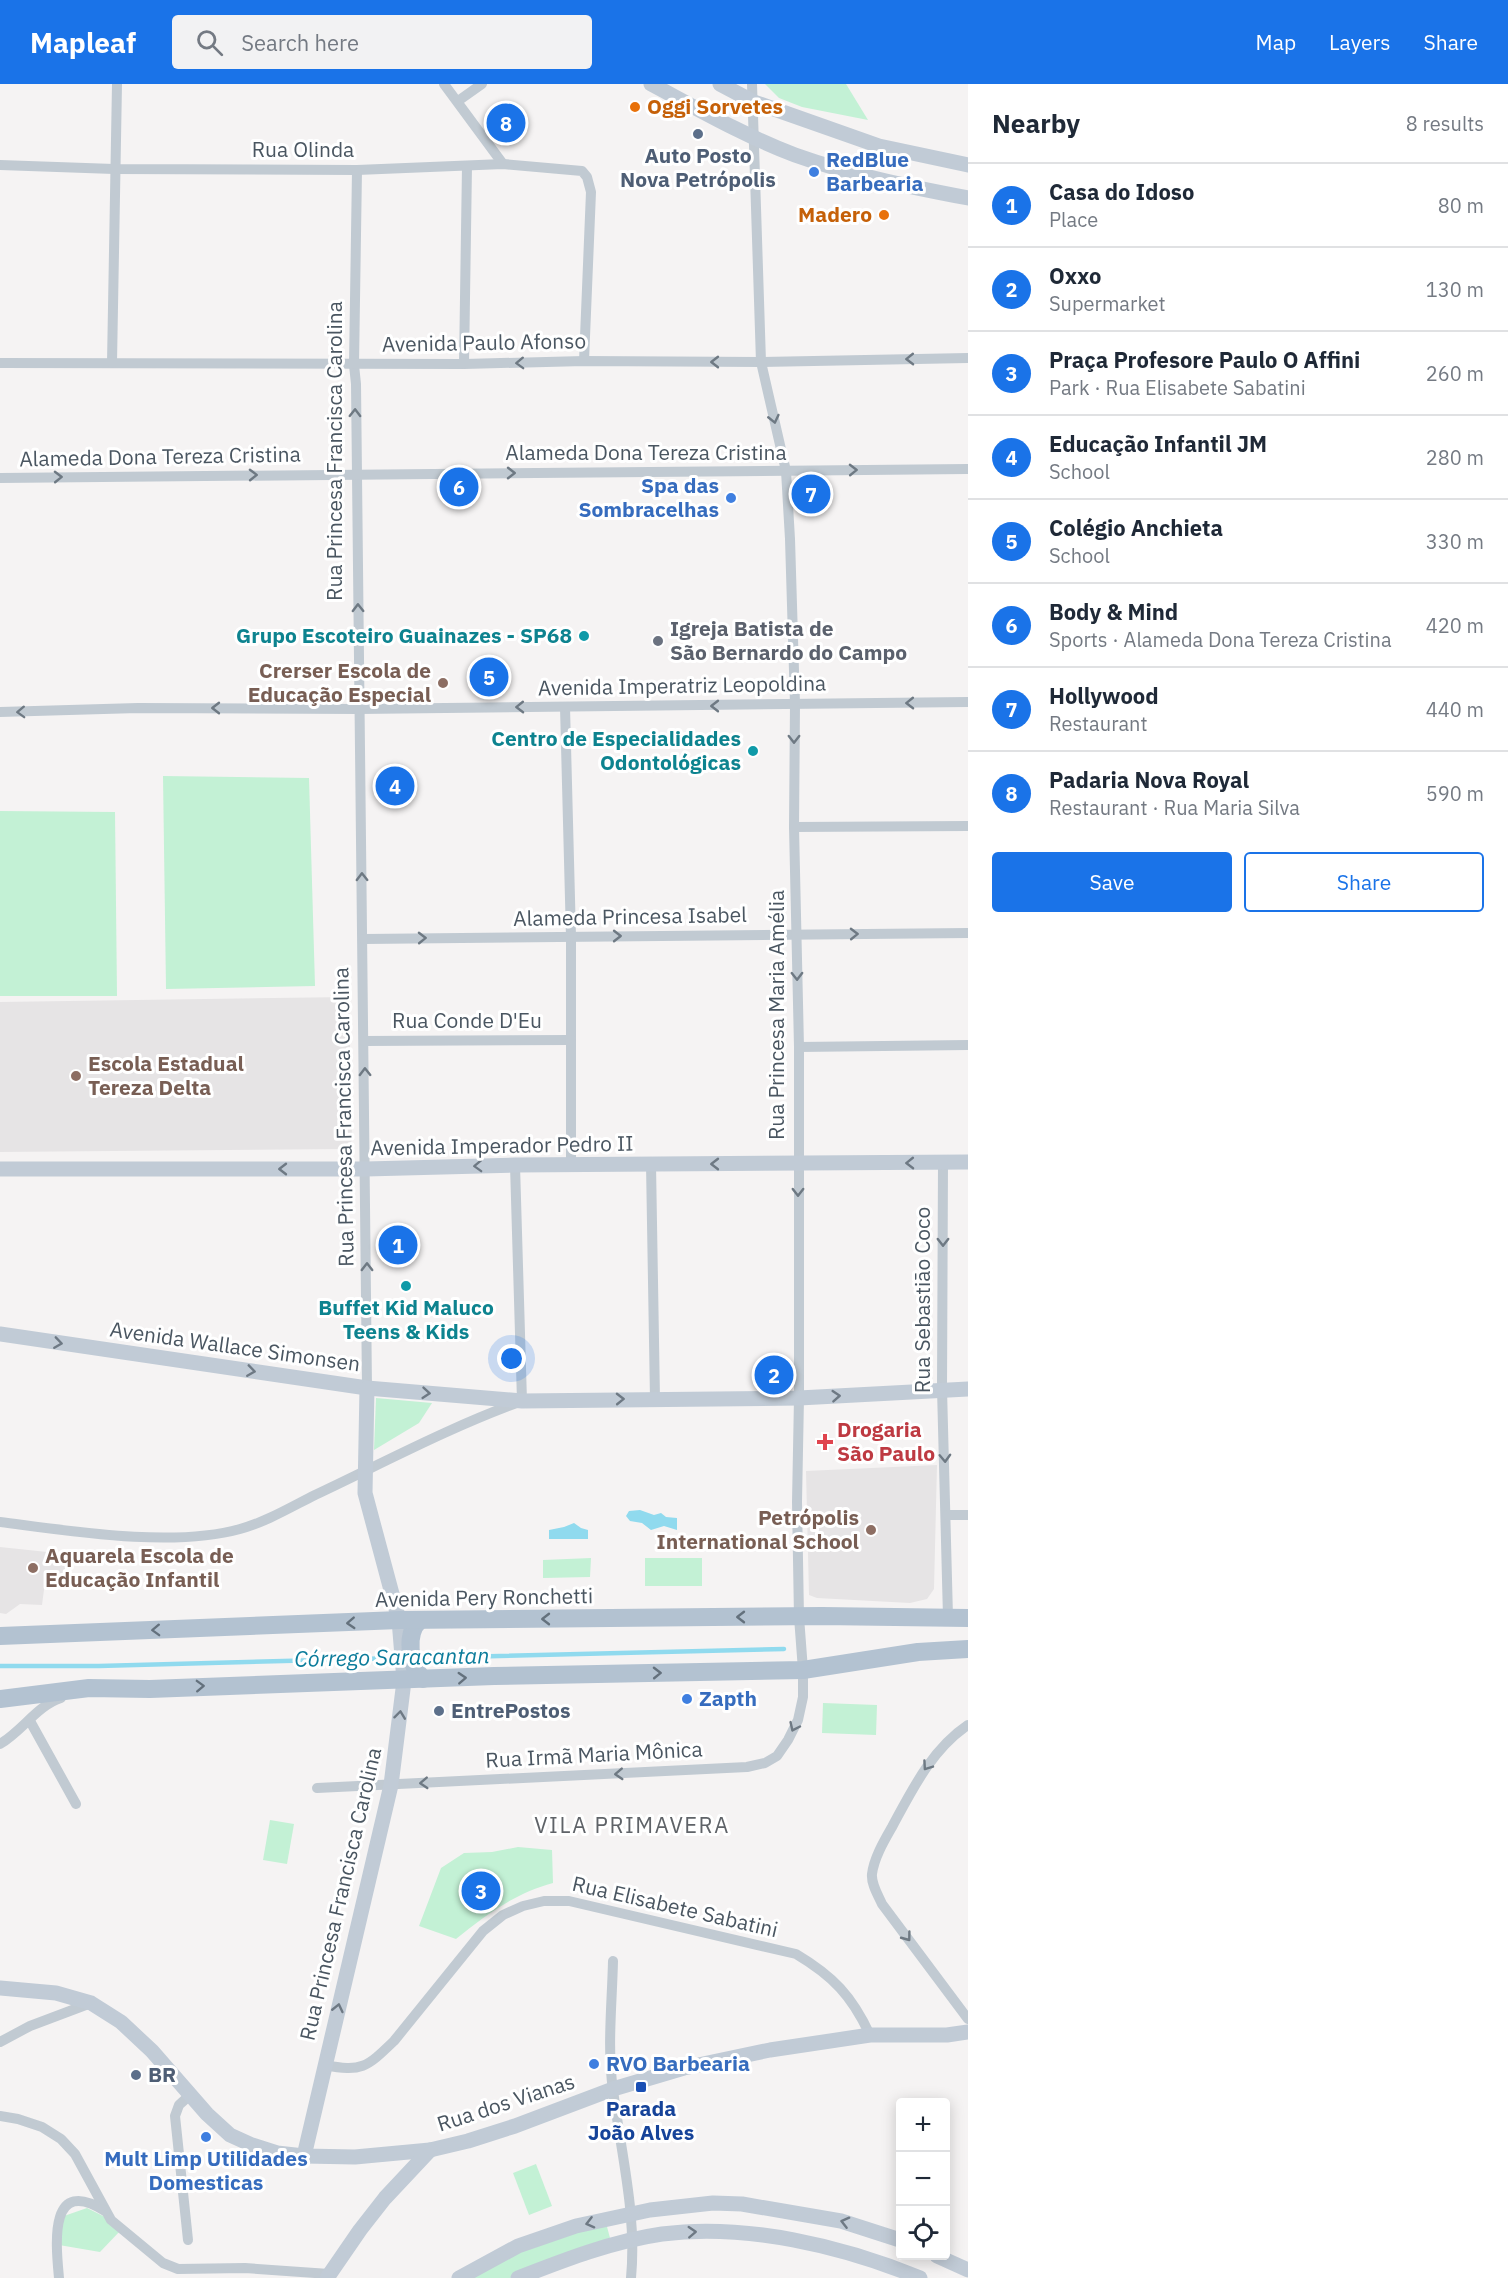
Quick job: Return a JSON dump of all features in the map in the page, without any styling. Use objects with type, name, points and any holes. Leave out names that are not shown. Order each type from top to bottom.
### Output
[{"type":"main road","name":"Avenida Pery Ronchetti","points":[[0,1636],[799,1617],[968,1618]]},
{"type":"main road","points":[[406,1671],[408,1628]]},
{"type":"main road","points":[[0,1699],[89,1688],[150,1689],[406,1671],[423,1679],[803,1670],[918,1652],[968,1649]]},
{"type":"street","points":[[112,363],[117,84]]},
{"type":"street","points":[[444,84],[503,164]]},
{"type":"street","points":[[458,101],[482,84]]},
{"type":"street","points":[[651,84],[755,138],[796,155],[886,182],[968,198]]},
{"type":"street","points":[[720,84],[754,102],[879,146],[968,165]]},
{"type":"street","name":"Rua Princesa Maria Amélia","points":[[752,84],[761,362],[786,471],[795,704],[794,827],[799,1047],[797,1502],[799,1617],[803,1670]]},
{"type":"street","name":"Rua Olinda","points":[[0,165],[114,169],[357,170],[503,164],[582,171],[587,177],[591,192],[584,361]]},
{"type":"street","points":[[464,364],[467,166]]},
{"type":"street","name":"Rua Princesa Francisca Carolina","points":[[357,170],[354,365],[364,939],[367,1388],[364,1473],[365,1493],[408,1628]]},
{"type":"street","name":"Avenida Paulo Afonso","points":[[0,363],[354,365],[968,358]]},
{"type":"street","name":"Alameda Dona Tereza Cristina","points":[[0,478],[968,469]]},
{"type":"street","name":"Avenida Imperatriz Leopoldina","points":[[0,712],[138,708],[565,707],[968,702]]},
{"type":"street","points":[[565,707],[571,937],[571,1164]]},
{"type":"street","points":[[794,827],[968,826]]},
{"type":"street","name":"Alameda Princesa Isabel","points":[[364,939],[968,933]]},
{"type":"street","name":"Rua Conde D'Eu","points":[[364,1041],[571,1040]]},
{"type":"street","points":[[799,1047],[968,1045]]},
{"type":"street","name":"Rua Sebastião Coco","points":[[943,1162],[942,1389],[948,1617]]},
{"type":"street","name":"Avenida Imperador Pedro II","points":[[0,1169],[366,1169],[571,1164],[968,1162]]},
{"type":"street","points":[[651,1164],[655,1399]]},
{"type":"street","points":[[0,1522],[74,1532],[166,1538],[240,1529],[364,1473],[448,1430],[522,1401],[515,1165]]},
{"type":"street","name":"Avenida Wallace Simonsen","points":[[0,1334],[367,1388],[522,1401],[799,1398],[968,1389]]},
{"type":"street","points":[[947,1515],[968,1515]]},
{"type":"street","name":"Rua Irmã Maria Mônica","points":[[317,1788],[747,1767],[765,1763],[777,1756],[798,1720],[803,1697],[803,1670]]},
{"type":"street","name":"Rua Princesa Francisca Carolina","points":[[304,2156],[391,1785],[406,1671]]},
{"type":"street","points":[[0,1744],[30,1722],[51,1701],[150,1689]]},
{"type":"street","points":[[30,1722],[76,1804]]},
{"type":"street","points":[[968,1725],[958,1731],[935,1756],[914,1786],[884,1842],[871,1875],[882,1904],[968,2019]]},
{"type":"street","name":"Rua Elisabete Sabatini","points":[[324,2065],[349,2069],[363,2067],[378,2057],[394,2041],[483,1931],[503,1915],[523,1906],[544,1901],[569,1900],[796,1954],[835,1980],[856,2007],[870,2035]]},
{"type":"street","points":[[613,1961],[611,2071],[632,2214],[634,2241],[632,2278]]},
{"type":"street","name":"Rua dos Vianas","points":[[0,1988],[56,1993],[91,2003],[121,2022],[152,2051],[190,2095],[230,2135],[277,2153],[304,2156],[355,2157],[430,2150],[515,2126],[613,2089],[684,2068],[770,2050],[870,2035],[947,2035],[968,2032]]},
{"type":"street","points":[[0,2042],[30,2026],[91,2003]]},
{"type":"street","points":[[188,2240],[175,2116],[179,2105],[190,2095]]},
{"type":"street","points":[[0,2116],[42,2127],[62,2139],[75,2154],[111,2220],[162,2263],[190,2273],[245,2268],[328,2276],[385,2198],[430,2150]]},
{"type":"street","points":[[59,2278],[56,2242],[57,2221],[61,2211],[68,2204],[76,2201],[86,2202],[105,2211]]},
{"type":"street","points":[[459,2278],[518,2246],[576,2226],[632,2214],[713,2203],[742,2204],[841,2221],[896,2239]]},
{"type":"street","points":[[518,2278],[555,2263],[634,2241],[673,2233],[738,2233],[787,2240],[863,2258],[920,2278]]},
{"type":"street","points":[[946,2260],[968,2270]]},
{"type":"shaded area","points":[[349,997],[352,1140],[349,1146],[343,1149],[0,1152],[0,1002]]},
{"type":"shaded area","name":"Petrópolis International School","points":[[937,1465],[934,1589],[927,1599],[910,1603],[817,1598],[809,1595],[806,1471]]},
{"type":"shaded area","name":"Aquarela Escola de Educação Infantil","points":[[0,1547],[66,1554],[64,1582],[45,1582],[42,1605],[20,1604],[6,1614],[0,1613]]},
{"type":"green space","points":[[765,84],[846,84],[868,120],[802,107],[779,98]]},
{"type":"green space","points":[[163,776],[309,778],[315,986],[166,989]]},
{"type":"green space","points":[[0,811],[115,812],[117,996],[0,996]]},
{"type":"green space","points":[[376,1398],[432,1403],[419,1423],[374,1450]]},
{"type":"green space","points":[[591,1558],[590,1577],[543,1578],[543,1560]]},
{"type":"green space","points":[[645,1558],[702,1558],[702,1586],[645,1586]]},
{"type":"green space","points":[[823,1703],[877,1705],[876,1735],[822,1733]]},
{"type":"green space","points":[[270,1820],[294,1824],[287,1864],[263,1860]]},
{"type":"green space","points":[[518,1847],[552,1850],[553,1883],[514,1899],[490,1913],[456,1939],[419,1926],[441,1868],[464,1853],[492,1852]]},
{"type":"green space","points":[[536,2164],[552,2206],[529,2215],[513,2173]]},
{"type":"green space","points":[[87,2208],[109,2219],[120,2231],[100,2252],[59,2245],[64,2216]]},
{"type":"green space","points":[[606,2223],[610,2238],[534,2265],[510,2278],[471,2278],[536,2244]]},
{"type":"water","points":[[640,1510],[654,1515],[661,1513],[666,1517],[677,1518],[677,1530],[664,1526],[651,1530],[642,1523],[630,1521],[626,1516],[629,1511]]},
{"type":"water","points":[[574,1523],[588,1530],[588,1539],[549,1539],[549,1530]]},
{"type":"waterway","name":"Córrego Saracantan","points":[[417,1658],[784,1649]]},
{"type":"waterway","name":"Córrego Saracantan","points":[[0,1666],[99,1666],[399,1658]]},
{"type":"place","name":"Oggi Sorvetes","points":[[635,107]]},
{"type":"place","name":"Padaria Nova Royal","points":[[506,123]]},
{"type":"place","name":"Auto Posto Nova Petrópolis","points":[[698,134]]},
{"type":"place","name":"RedBlue Barbearia","points":[[814,172]]},
{"type":"place","name":"Madero","points":[[884,215]]},
{"type":"place","name":"Body & Mind","points":[[459,487]]},
{"type":"place","name":"Hollywood","points":[[811,494]]},
{"type":"place","name":"Spa das Sombracelhas","points":[[731,498]]},
{"type":"place","name":"Grupo Escoteiro Guainazes - SP68","points":[[584,636]]},
{"type":"place","name":"Igreja Batista de São Bernardo do Campo","points":[[658,641]]},
{"type":"place","name":"Colégio Anchieta","points":[[489,677]]},
{"type":"place","name":"Crerser Escola de Educação Especial","points":[[443,683]]},
{"type":"place","name":"Centro de Especialidades Odontológicas","points":[[753,751]]},
{"type":"place","name":"Educação Infantil JM","points":[[395,786]]},
{"type":"place","name":"Escola Estadual Tereza Delta","points":[[76,1076]]},
{"type":"place","name":"Casa do Idoso","points":[[398,1245]]},
{"type":"place","name":"Buffet Kid Maluco Teens & Kids","points":[[406,1286]]},
{"type":"place","name":"Oxxo","points":[[774,1375]]},
{"type":"place","name":"Drogaria São Paulo","points":[[825,1442]]},
{"type":"place","name":"Petrópolis International School","points":[[871,1530]]},
{"type":"place","name":"Aquarela Escola de Educação Infantil","points":[[33,1568]]},
{"type":"place","name":"Zapth","points":[[687,1699]]},
{"type":"place","name":"EntrePostos","points":[[439,1711]]},
{"type":"place","name":"Praça Profesore Paulo O Affini","points":[[481,1891]]},
{"type":"place","name":"RVO Barbearia","points":[[594,2064]]},
{"type":"place","name":"BR","points":[[136,2075]]},
{"type":"place","name":"Parada João Alves","points":[[641,2087]]},
{"type":"place","name":"Mult Limp Utilidades Domesticas","points":[[206,2137]]},
{"type":"district","name":"VILA PRIMAVERA","points":[[632,1825]]}]
